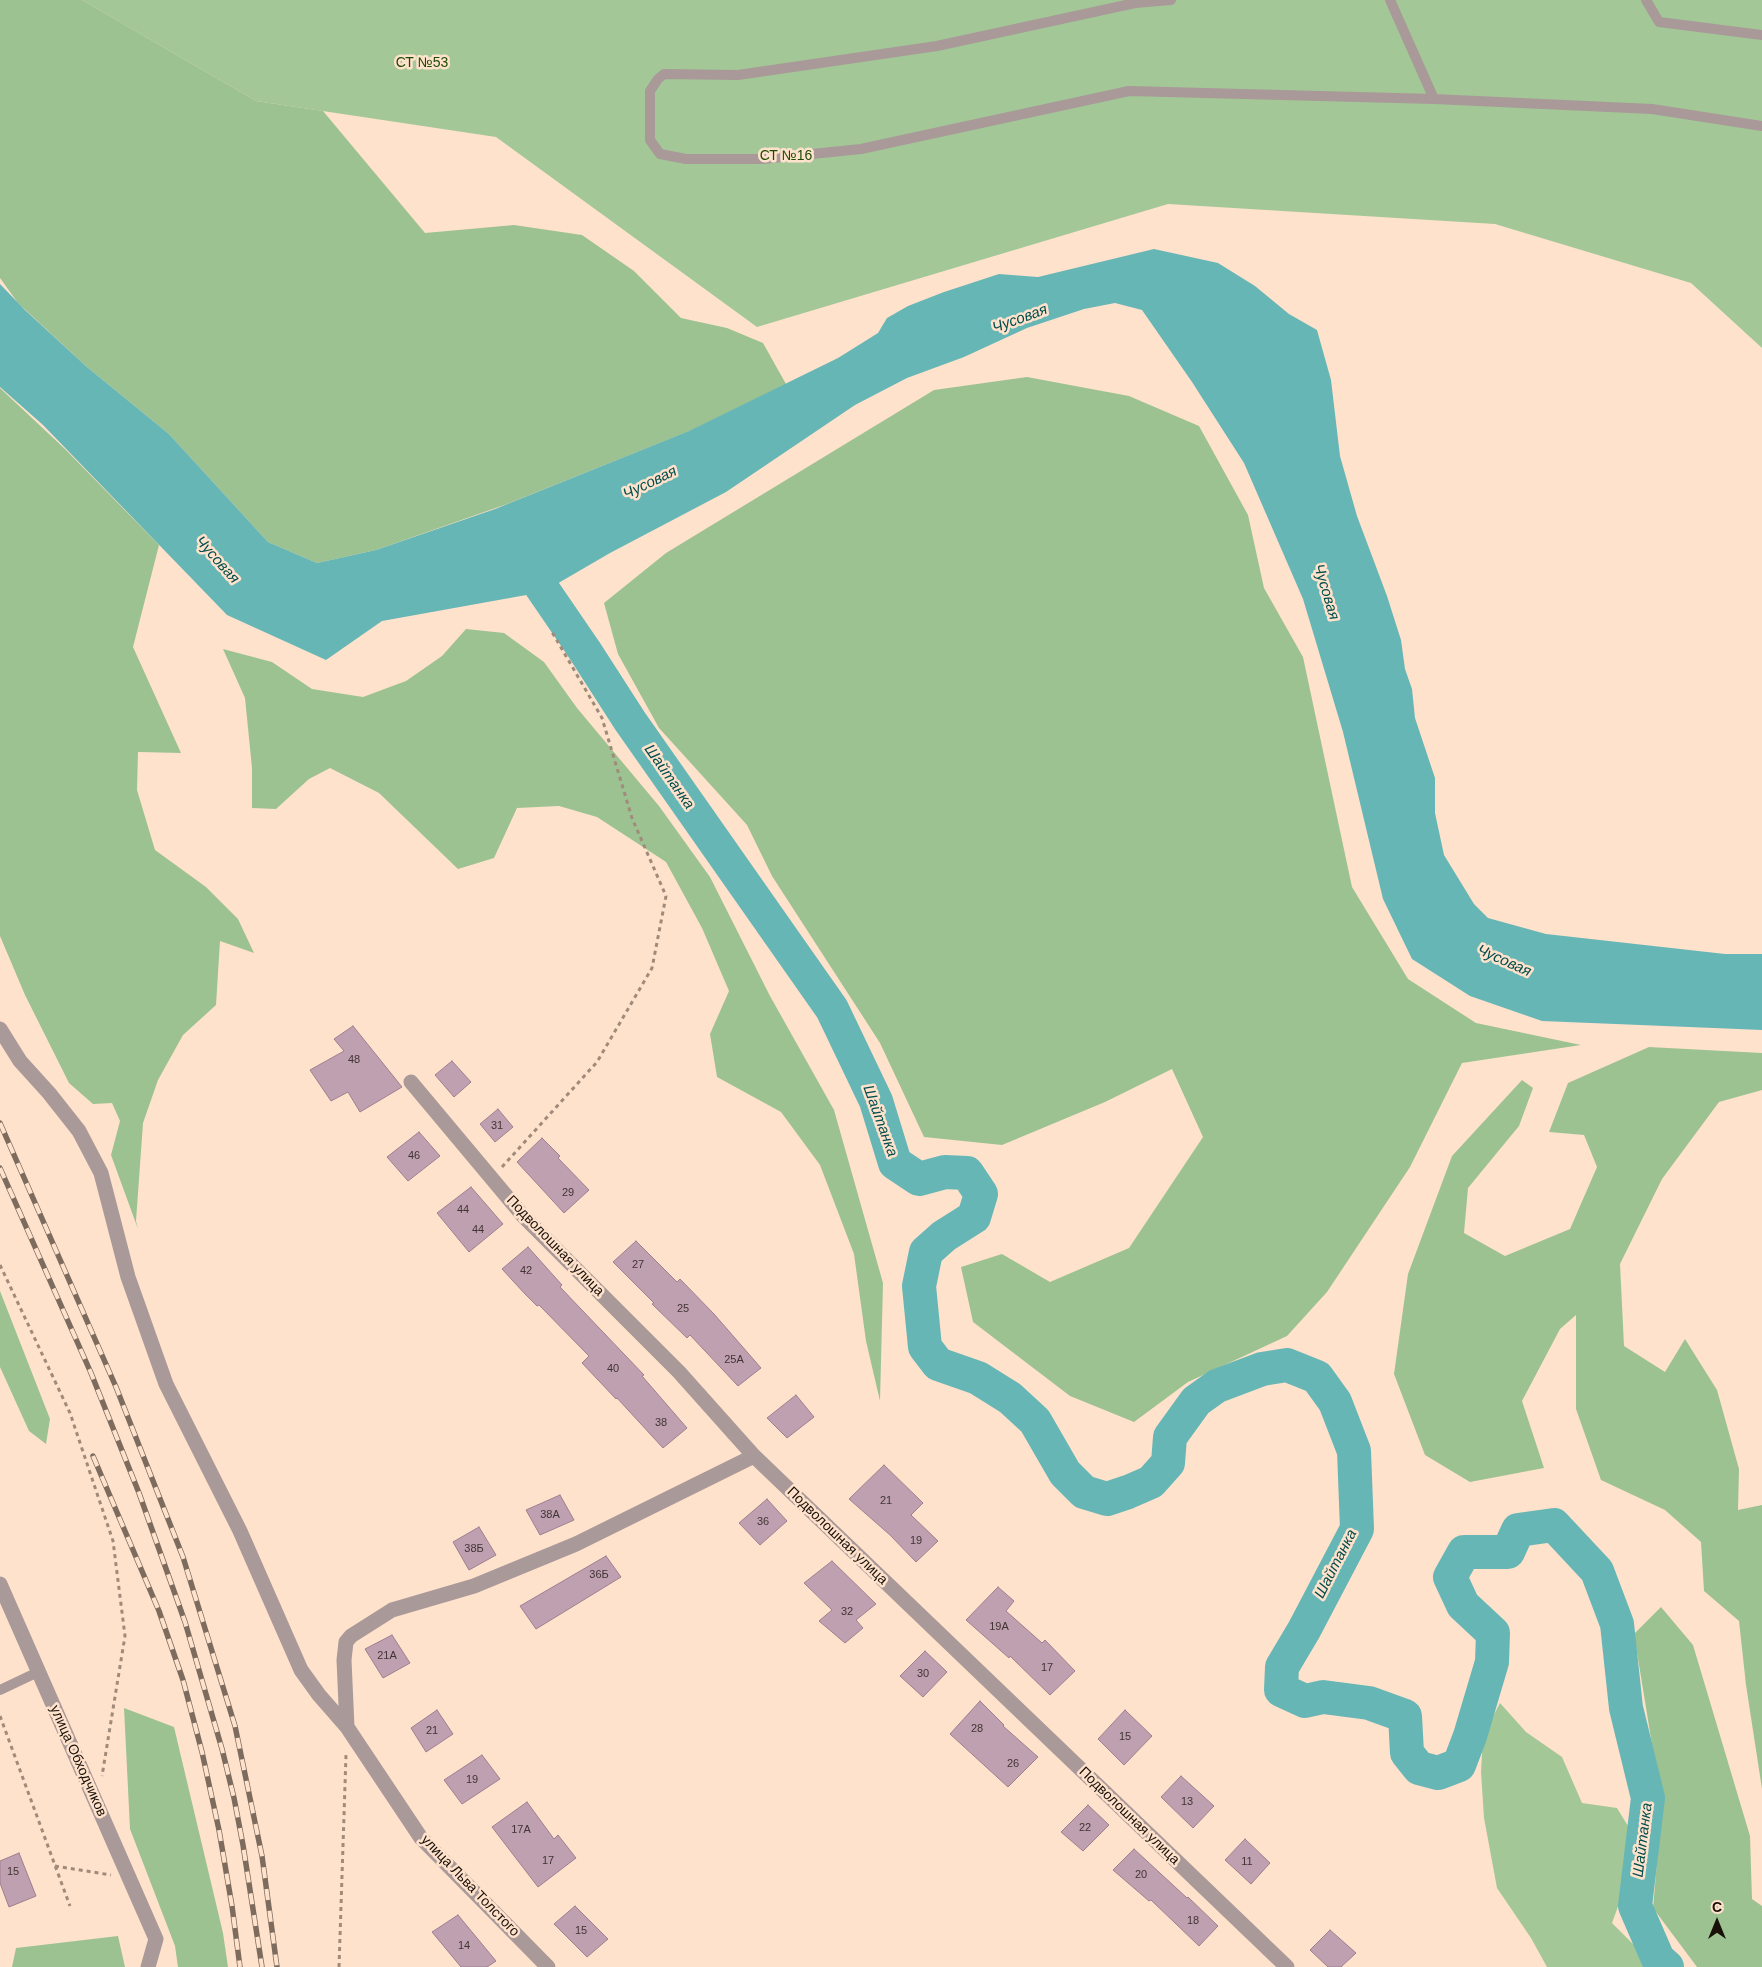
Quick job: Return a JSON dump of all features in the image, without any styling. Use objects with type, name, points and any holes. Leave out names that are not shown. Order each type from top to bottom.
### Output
[{"type":"street","name":"улица Льва Толстого","points":[[0,1029],[20,1061],[49,1093],[79,1131],[101,1173],[128,1277],[166,1384],[240,1531],[301,1670],[319,1695],[347,1727],[421,1838],[548,1967]]},
{"type":"street","name":"Подволошная улица","points":[[411,1082],[524,1217],[678,1372],[754,1456],[1287,1967]]},
{"type":"street","points":[[347,1727],[344,1660],[346,1642],[351,1636],[392,1610],[474,1586],[576,1544],[754,1456]]},
{"type":"street","name":"улица Обходчиков","points":[[0,1584],[156,1939],[148,1967]]},
{"type":"lane","points":[[1171,0],[1135,3],[937,46],[738,75],[664,74],[650,91],[650,140],[660,154],[686,159],[763,159],[861,148],[1129,91],[1434,99],[1652,108],[1762,126]]},
{"type":"lane","points":[[1390,0],[1434,99]]},
{"type":"lane","points":[[1646,0],[1659,22],[1762,35]]},
{"type":"lane","points":[[0,1690],[38,1672]]},
{"type":"path","points":[[492,1178],[597,1062],[652,968],[666,896],[632,818],[602,718],[552,632]]},
{"type":"path","points":[[0,1264],[70,1413],[113,1542],[125,1636],[102,1778]]},
{"type":"path","points":[[0,1716],[70,1906]]},
{"type":"path","points":[[339,1967],[347,1727]]},
{"type":"path","points":[[55,1866],[129,1877]]},
{"type":"green space","points":[[0,0],[82,0],[256,101],[323,111],[425,233],[514,225],[582,235],[634,271],[681,318],[727,328],[763,343],[786,384],[692,430],[507,504],[376,550],[317,563],[268,542],[169,434],[87,367],[18,303],[0,278]]},
{"type":"green space","name":"СТ №16","points":[[82,0],[1762,0],[1762,348],[1691,283],[1495,224],[1168,204],[757,327],[496,137],[256,101]]},
{"type":"green space","points":[[1027,377],[1129,396],[1199,426],[1248,515],[1264,588],[1303,657],[1352,887],[1408,979],[1476,1023],[1581,1045],[1462,1063],[1410,1167],[1327,1292],[1287,1336],[1188,1382],[1134,1422],[1070,1396],[973,1322],[961,1267],[1002,1254],[1050,1282],[1129,1248],[1203,1137],[1172,1069],[1105,1102],[1002,1145],[924,1137],[880,1043],[772,876],[747,825],[659,728],[618,654],[604,603],[666,553],[934,390]]},
{"type":"green space","points":[[0,388],[65,449],[159,545],[133,647],[181,753],[138,752],[137,790],[155,850],[206,887],[238,919],[254,953],[220,941],[216,1005],[183,1035],[158,1080],[143,1123],[136,1221],[138,1229],[111,1155],[120,1121],[112,1103],[93,1104],[69,1083],[25,995],[0,936]]},
{"type":"green space","points":[[466,629],[504,633],[544,662],[577,708],[659,806],[710,877],[770,996],[834,1110],[883,1283],[880,1401],[866,1341],[854,1254],[820,1165],[781,1112],[717,1077],[710,1034],[729,991],[702,928],[666,862],[597,817],[559,806],[517,808],[494,858],[458,869],[379,793],[330,768],[309,779],[276,809],[252,808],[252,768],[245,698],[223,649],[272,662],[312,689],[363,697],[406,681],[442,656]]},
{"type":"green space","points":[[1649,1047],[1762,1053],[1762,1090],[1719,1102],[1662,1179],[1620,1264],[1624,1346],[1665,1372],[1685,1339],[1717,1390],[1739,1469],[1738,1510],[1762,1505],[1762,1789],[1746,1685],[1739,1621],[1704,1591],[1701,1542],[1665,1510],[1601,1480],[1576,1409],[1576,1315],[1560,1329],[1522,1401],[1544,1468],[1470,1482],[1425,1455],[1394,1374],[1408,1274],[1452,1156],[1522,1080],[1533,1088],[1519,1126],[1468,1188],[1464,1233],[1505,1256],[1570,1229],[1597,1167],[1584,1135],[1549,1132],[1568,1083]]},
{"type":"green space","points":[[0,1291],[50,1419],[46,1444],[29,1431],[0,1367]]},
{"type":"green space","points":[[1661,1607],[1693,1645],[1750,1836],[1752,1899],[1762,1906],[1762,1967],[1697,1967],[1653,1908],[1662,1806],[1634,1634]]},
{"type":"green space","points":[[1500,1703],[1526,1732],[1562,1757],[1582,1803],[1617,1808],[1628,1826],[1632,1868],[1612,1923],[1641,1952],[1647,1967],[1547,1967],[1531,1938],[1497,1888],[1484,1818],[1481,1772],[1483,1736]]},
{"type":"green space","points":[[124,1708],[174,1727],[223,1933],[228,1967],[178,1967],[175,1946],[130,1829]]},
{"type":"green space","points":[[118,1936],[125,1967],[12,1967],[16,1948]]},
{"type":"water","name":"Чусовая","points":[[1154,249],[1218,263],[1255,286],[1289,314],[1317,330],[1331,380],[1340,456],[1357,516],[1387,596],[1401,640],[1405,669],[1412,689],[1415,718],[1435,778],[1435,813],[1444,855],[1474,904],[1488,918],[1546,934],[1725,954],[1762,954],[1762,1030],[1542,1021],[1470,996],[1412,959],[1383,899],[1343,732],[1303,599],[1244,463],[1192,382],[1142,310],[1115,303],[1084,309],[1027,328],[964,357],[907,378],[855,405],[726,492],[610,553],[543,592],[382,621],[326,660],[227,615],[43,425],[0,387],[0,284],[25,310],[87,367],[169,434],[268,542],[317,563],[376,550],[495,509],[689,431],[838,358],[878,333],[887,318],[908,306],[944,292],[999,274],[1038,277]]},
{"type":"building","points":[[353,1026],[402,1087],[360,1112],[348,1092],[331,1101],[310,1070],[344,1051],[334,1039]]},
{"type":"building","points":[[452,1061],[471,1082],[454,1097],[435,1075]]},
{"type":"building","points":[[498,1109],[513,1127],[495,1142],[480,1124]]},
{"type":"building","points":[[419,1132],[440,1156],[408,1181],[387,1157]]},
{"type":"building","points":[[542,1138],[560,1156],[558,1158],[589,1190],[564,1213],[517,1162]]},
{"type":"building","points":[[471,1187],[503,1224],[469,1252],[437,1213]]},
{"type":"building","points":[[636,1241],[677,1282],[680,1279],[714,1314],[761,1368],[738,1386],[690,1335],[687,1338],[652,1304],[654,1303],[613,1262]]},
{"type":"building","points":[[528,1247],[562,1285],[560,1287],[644,1375],[642,1376],[687,1428],[663,1448],[582,1363],[589,1356],[502,1269]]},
{"type":"building","points":[[796,1395],[814,1417],[787,1438],[767,1418]]},
{"type":"building","points":[[884,1465],[923,1503],[911,1515],[938,1541],[916,1562],[890,1535],[849,1499]]},
{"type":"building","points":[[560,1495],[574,1520],[540,1535],[526,1510]]},
{"type":"building","points":[[767,1499],[787,1521],[760,1545],[739,1523]]},
{"type":"building","points":[[479,1527],[496,1555],[469,1570],[453,1542]]},
{"type":"building","points":[[606,1556],[621,1577],[536,1629],[520,1606]]},
{"type":"building","points":[[832,1561],[876,1604],[856,1620],[863,1628],[845,1643],[819,1621],[832,1610],[804,1583]]},
{"type":"building","points":[[998,1587],[1014,1601],[1006,1611],[1042,1643],[1045,1640],[1075,1671],[1050,1695],[1010,1656],[1009,1658],[966,1620]]},
{"type":"building","points":[[392,1635],[410,1663],[383,1678],[365,1649]]},
{"type":"building","points":[[925,1651],[947,1672],[923,1697],[900,1676]]},
{"type":"building","points":[[980,1701],[1003,1726],[1038,1757],[1008,1787],[950,1734]]},
{"type":"building","points":[[437,1710],[453,1734],[426,1752],[411,1728]]},
{"type":"building","points":[[1125,1710],[1152,1736],[1124,1765],[1098,1739]]},
{"type":"building","points":[[482,1755],[500,1779],[462,1804],[444,1780]]},
{"type":"building","points":[[1181,1776],[1214,1806],[1193,1828],[1161,1797]]},
{"type":"building","points":[[527,1802],[554,1839],[558,1835],[576,1858],[538,1887],[492,1827]]},
{"type":"building","points":[[1088,1805],[1109,1825],[1083,1851],[1061,1832]]},
{"type":"building","points":[[1245,1839],[1270,1863],[1251,1884],[1225,1860]]},
{"type":"building","points":[[1134,1849],[1218,1926],[1199,1946],[1151,1900],[1149,1901],[1113,1870]]},
{"type":"building","points":[[19,1853],[36,1896],[9,1907],[0,1883],[0,1861]]},
{"type":"building","points":[[575,1906],[608,1939],[587,1957],[554,1924]]},
{"type":"building","points":[[458,1915],[496,1961],[487,1967],[461,1967],[432,1932]]},
{"type":"building","points":[[1330,1930],[1356,1953],[1341,1967],[1328,1967],[1310,1950]]},
{"type":"waterway","name":"Шайтанка","points":[[518,553],[630,721],[832,1009],[876,1101],[895,1163],[919,1179],[945,1172],[967,1173],[981,1194],[974,1217],[944,1236],[926,1252],[919,1286],[925,1347],[938,1364],[978,1378],[1010,1398],[1035,1421],[1065,1473],[1084,1492],[1107,1499],[1151,1482],[1168,1463],[1170,1437],[1196,1401],[1217,1386],[1262,1369],[1287,1365],[1317,1377],[1335,1402],[1354,1451],[1357,1529],[1304,1630],[1282,1667],[1281,1690],[1305,1701],[1323,1697],[1369,1703],[1405,1716],[1407,1753],[1419,1768],[1438,1773],[1459,1765],[1470,1736],[1492,1662],[1493,1633],[1463,1605],[1450,1577],[1464,1552],[1508,1552],[1518,1530],[1554,1525],[1597,1571],[1617,1624],[1626,1708],[1648,1798],[1635,1906],[1658,1959],[1667,1967]]},
{"type":"railway","points":[[0,1123],[116,1387],[183,1557],[235,1726],[262,1856],[277,1967]]},
{"type":"railway","points":[[0,1168],[91,1373],[139,1493],[185,1622],[222,1749],[234,1798],[262,1967]]},
{"type":"railway","points":[[93,1456],[159,1611],[183,1680],[202,1752],[219,1830],[240,1967]]},
{"type":"park label","name":"СТ №53","points":[[422,63]]}]
